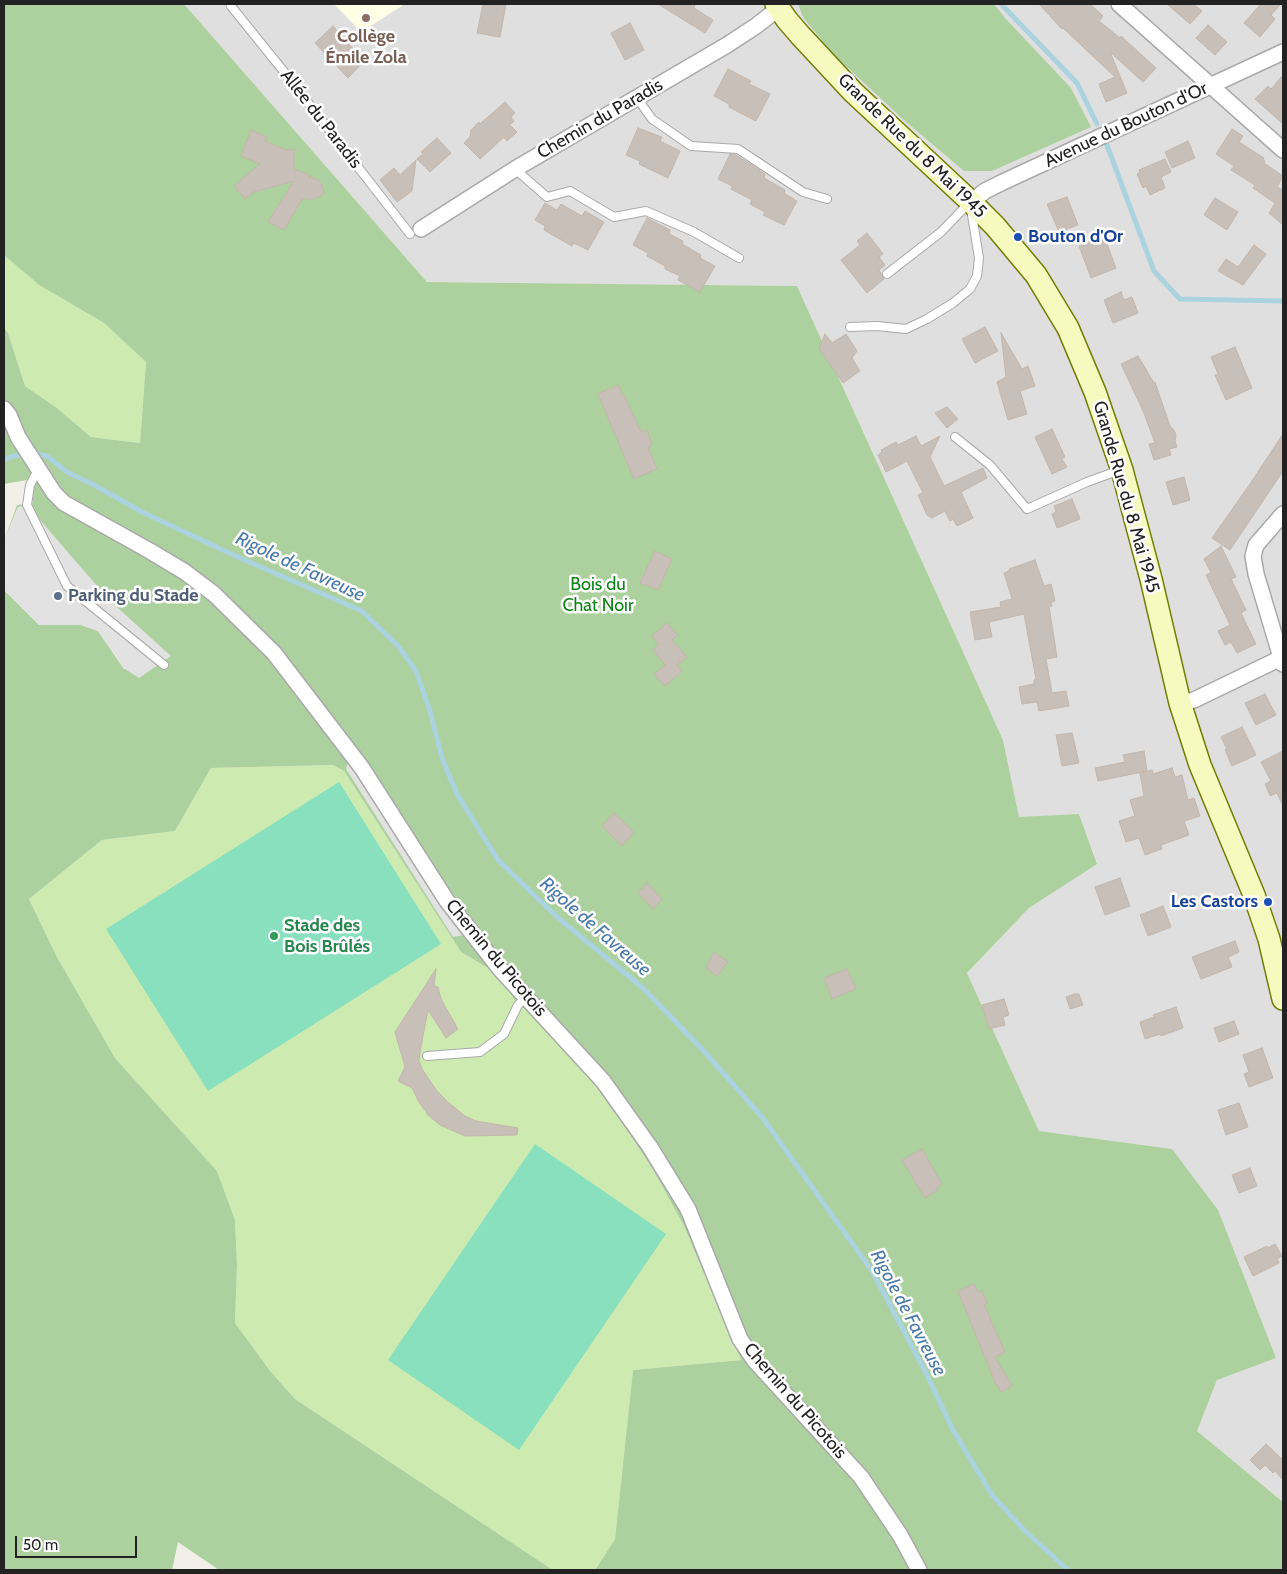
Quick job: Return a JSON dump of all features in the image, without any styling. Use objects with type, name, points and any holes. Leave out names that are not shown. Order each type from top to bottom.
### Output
[{"type":"main road","name":"Grande Rue du 8 Mai 1945","points":[[778,6],[800,35],[853,92],[995,226],[1036,275],[1068,328],[1095,392],[1122,470],[1151,579],[1180,703],[1200,765],[1254,894],[1269,939],[1283,1000]]},
{"type":"street","points":[[1118,4],[1283,150]]},
{"type":"street","name":"Chemin du Paradis","points":[[416,231],[514,169],[726,45],[756,26],[778,6]]},
{"type":"street","name":"Avenue du Bouton d'Or","points":[[971,202],[985,191],[1003,182],[1283,52]]},
{"type":"street","name":"Chemin du Picotois","points":[[4,409],[9,414],[18,437],[54,493],[64,503],[184,572],[214,594],[274,653],[362,768],[447,900],[500,969],[603,1080],[650,1147],[688,1209],[740,1339],[755,1361],[861,1477],[900,1535],[919,1570]]},
{"type":"street","points":[[1180,703],[1194,700],[1283,660],[1256,574],[1253,556],[1256,545],[1282,513]]},
{"type":"lane","name":"Allée du Paradis","points":[[231,6],[416,231]]},
{"type":"lane","points":[[637,98],[652,120],[691,146],[738,149],[803,192],[828,199]]},
{"type":"lane","points":[[514,169],[547,197],[570,191],[614,217],[646,211],[694,232],[739,258]]},
{"type":"lane","points":[[887,274],[941,232],[971,202]]},
{"type":"lane","points":[[850,328],[877,326],[906,330],[953,303],[970,289],[977,276],[979,258],[971,202]]},
{"type":"lane","points":[[955,437],[990,465],[1027,509],[1086,482],[1122,470]]},
{"type":"lane","points":[[37,465],[30,485],[27,505],[67,586],[164,665]]},
{"type":"lane","points":[[427,1056],[480,1052],[504,1034],[518,1005],[526,997]]},
{"type":"shaded area","points":[[184,4],[1283,4],[1283,1502],[1197,1431],[1217,1380],[1172,1149],[1039,1131],[967,973],[1029,908],[1097,863],[1079,814],[1019,818],[1003,740],[797,286],[427,282]]},
{"type":"shaded area","name":"Collège Émile Zola","points":[[334,4],[405,4],[361,32]]},
{"type":"shaded area","name":"Parking du Stade","points":[[27,505],[111,602],[171,656],[139,678],[125,669],[98,631],[81,625],[39,625],[4,590],[4,541],[18,507]]},
{"type":"shaded area","points":[[349,757],[469,934],[453,937],[346,769]]},
{"type":"green space","name":"Bois du Chat Noir","points":[[4,4],[184,4],[427,282],[797,286],[1003,740],[1019,817],[1079,814],[1097,864],[1029,908],[967,973],[1039,1131],[1172,1149],[1218,1210],[1276,1358],[1217,1380],[1197,1431],[1283,1502],[1283,1570],[595,1570],[615,1539],[633,1370],[741,1360],[683,1224],[655,1173],[603,1092],[536,1015],[518,1005],[498,974],[461,952],[344,771],[333,765],[211,768],[175,831],[102,840],[29,899],[57,957],[115,1058],[217,1171],[235,1220],[237,1265],[235,1323],[271,1372],[295,1399],[553,1570],[219,1570],[178,1542],[172,1570],[4,1570],[4,590],[39,625],[81,625],[98,631],[124,669],[170,656],[111,602],[18,507],[4,541],[17,505],[33,503],[33,479],[4,484],[4,328],[8,333],[25,386],[57,408],[91,437],[140,443],[146,362],[104,323],[39,285],[4,255]]},
{"type":"green space","points":[[798,4],[994,4],[1071,88],[1091,127],[992,171],[964,171],[905,121],[833,54],[803,17]]},
{"type":"green space","points":[[4,255],[39,285],[104,323],[146,362],[140,443],[91,437],[57,408],[25,386],[8,333],[4,328]]},
{"type":"green space","points":[[333,765],[344,771],[461,952],[498,974],[603,1092],[655,1173],[683,1224],[741,1360],[633,1370],[615,1539],[595,1570],[553,1570],[295,1399],[271,1372],[235,1323],[237,1265],[235,1220],[217,1171],[115,1058],[57,957],[29,899],[102,840],[175,831],[211,768]]},
{"type":"green space","name":"Stade des Bois Brûlés","points":[[339,782],[441,944],[208,1091],[106,929]]},
{"type":"green space","points":[[535,1144],[666,1234],[519,1450],[388,1360]]},
{"type":"building","points":[[483,4],[506,4],[500,37],[477,33]]},
{"type":"building","points":[[658,4],[695,4],[694,8],[713,20],[705,33]]},
{"type":"building","points":[[1039,4],[1090,4],[1103,16],[1099,21],[1120,38],[1121,36],[1156,68],[1143,82],[1110,52],[1127,93],[1106,102],[1099,84],[1115,77],[1062,29]]},
{"type":"building","points":[[1167,4],[1193,4],[1202,11],[1190,24]]},
{"type":"building","points":[[1261,4],[1281,4],[1271,15],[1275,19],[1260,37],[1244,23]]},
{"type":"building","points":[[630,23],[644,50],[625,60],[611,33]]},
{"type":"building","points":[[1208,25],[1227,42],[1215,55],[1196,38]]},
{"type":"building","points":[[333,26],[364,61],[348,78],[315,43]]},
{"type":"building","points":[[728,69],[751,81],[749,84],[770,94],[756,121],[729,107],[729,104],[714,96]]},
{"type":"building","points":[[1283,75],[1283,124],[1255,99],[1268,86],[1271,89]]},
{"type":"building","points":[[505,102],[515,113],[511,117],[514,121],[510,125],[517,132],[507,141],[504,137],[480,159],[464,143],[470,137],[471,130],[479,122],[480,124]]},
{"type":"building","points":[[638,128],[662,137],[660,141],[680,151],[668,178],[639,164],[640,161],[626,155]]},
{"type":"building","points":[[1232,129],[1243,136],[1239,142],[1264,158],[1264,163],[1283,176],[1277,187],[1283,190],[1283,225],[1269,213],[1275,203],[1253,188],[1255,185],[1231,170],[1234,166],[1216,154]]},
{"type":"building","points":[[251,130],[267,137],[265,141],[286,150],[294,149],[294,169],[311,176],[308,177],[317,179],[322,185],[324,194],[314,199],[302,199],[284,230],[268,222],[294,181],[254,192],[245,199],[234,186],[260,164],[241,156]]},
{"type":"building","points":[[437,138],[451,153],[430,172],[417,159],[423,154],[421,152]]},
{"type":"building","points":[[1188,141],[1195,158],[1172,168],[1165,152]]},
{"type":"building","points":[[730,154],[736,155],[765,174],[764,178],[785,190],[784,193],[797,201],[784,225],[763,215],[765,212],[750,204],[752,200],[731,189],[732,186],[718,179]]},
{"type":"building","points":[[1165,159],[1171,172],[1161,177],[1165,188],[1150,195],[1146,186],[1143,188],[1137,174],[1140,172],[1139,170]]},
{"type":"building","points":[[416,160],[412,191],[397,202],[380,180],[394,168],[400,175]]},
{"type":"building","points":[[1067,197],[1078,225],[1059,232],[1047,204]]},
{"type":"building","points":[[1215,198],[1238,212],[1227,230],[1204,215]]},
{"type":"building","points":[[545,203],[557,210],[561,204],[582,216],[585,211],[604,222],[588,250],[574,243],[572,246],[544,230],[545,226],[535,220]]},
{"type":"building","points":[[647,218],[670,230],[669,234],[683,241],[682,244],[701,255],[700,258],[715,266],[700,292],[678,280],[680,276],[665,269],[665,266],[647,256],[648,253],[633,245]]},
{"type":"building","points":[[867,233],[883,254],[879,257],[885,265],[879,270],[884,279],[867,293],[841,260],[860,245],[857,241]]},
{"type":"building","points":[[1104,236],[1116,268],[1091,278],[1079,246]]},
{"type":"building","points":[[1254,245],[1266,254],[1243,285],[1218,271],[1226,259],[1238,267]]},
{"type":"building","points":[[1121,292],[1124,300],[1132,297],[1138,313],[1113,323],[1104,300]]},
{"type":"building","points":[[985,327],[998,351],[975,363],[962,339]]},
{"type":"building","points":[[1001,333],[1022,369],[1028,366],[1035,386],[1020,391],[1027,414],[1008,420],[997,382],[1006,377]]},
{"type":"building","points":[[825,334],[832,343],[846,334],[857,351],[852,358],[860,371],[843,383],[819,349]]},
{"type":"building","points":[[1235,347],[1252,388],[1226,400],[1215,375],[1218,374],[1211,357]]},
{"type":"building","points":[[1138,356],[1155,382],[1170,426],[1176,435],[1177,447],[1169,449],[1171,455],[1154,460],[1149,444],[1155,443],[1144,413],[1121,364]]},
{"type":"building","points":[[618,385],[641,432],[647,430],[652,445],[648,448],[657,469],[634,479],[598,394]]},
{"type":"building","points":[[947,407],[958,419],[947,428],[935,413]]},
{"type":"building","points":[[1052,429],[1065,457],[1062,459],[1067,467],[1052,474],[1035,437]]},
{"type":"building","points":[[1283,434],[1283,471],[1230,550],[1212,538]]},
{"type":"building","points":[[916,436],[921,446],[940,436],[930,457],[944,486],[983,468],[987,478],[961,492],[973,518],[957,526],[953,519],[950,521],[945,511],[932,518],[927,515],[918,495],[923,493],[907,461],[886,472],[878,455],[882,452],[881,450],[896,442],[898,445]]},
{"type":"building","points":[[1184,477],[1190,500],[1173,505],[1166,482]]},
{"type":"building","points":[[1072,499],[1080,519],[1057,528],[1052,514],[1056,512],[1054,506]]},
{"type":"building","points":[[1221,546],[1236,577],[1231,579],[1246,610],[1241,613],[1256,644],[1237,653],[1231,642],[1225,645],[1218,631],[1230,625],[1206,575],[1211,573],[1204,559]]},
{"type":"building","points":[[655,551],[672,559],[658,590],[640,583]]},
{"type":"building","points":[[1035,560],[1044,586],[1051,584],[1055,601],[1051,602],[1052,606],[1049,606],[1057,657],[1046,659],[1052,693],[1066,691],[1069,706],[1039,711],[1037,702],[1022,704],[1019,687],[1034,684],[1036,679],[1024,614],[989,622],[992,637],[975,640],[970,612],[1001,607],[1000,602],[1012,599],[1004,573],[1009,571],[1009,569]]},
{"type":"building","points":[[667,623],[678,635],[672,640],[687,657],[677,665],[682,671],[665,686],[654,674],[665,665],[653,650],[659,645],[652,636]]},
{"type":"building","points":[[1265,694],[1276,715],[1256,725],[1245,703]]},
{"type":"building","points":[[1242,727],[1256,755],[1232,766],[1221,737]]},
{"type":"building","points":[[1072,733],[1079,763],[1062,766],[1056,735]]},
{"type":"building","points":[[1144,751],[1147,771],[1098,781],[1095,768],[1125,762],[1123,755]]},
{"type":"building","points":[[1283,751],[1283,806],[1277,793],[1270,796],[1265,784],[1271,781],[1261,762]]},
{"type":"building","points":[[1172,768],[1175,777],[1182,775],[1188,800],[1194,798],[1200,816],[1184,821],[1189,835],[1161,845],[1162,849],[1145,855],[1139,838],[1126,842],[1119,821],[1135,816],[1130,800],[1144,796],[1140,773],[1152,770],[1153,774]]},
{"type":"building","points":[[614,813],[634,832],[622,846],[602,826]]},
{"type":"building","points":[[1120,878],[1130,906],[1105,915],[1095,887]]},
{"type":"building","points":[[647,883],[662,899],[653,909],[638,893]]},
{"type":"building","points":[[1163,906],[1171,927],[1148,936],[1140,915]]},
{"type":"building","points":[[1235,941],[1239,952],[1228,957],[1232,967],[1201,979],[1192,957]]},
{"type":"building","points":[[714,952],[728,962],[717,976],[706,968]]},
{"type":"building","points":[[436,969],[434,986],[438,987],[441,999],[458,1029],[446,1038],[428,1010],[419,1060],[422,1069],[437,1091],[465,1116],[476,1121],[518,1128],[517,1135],[465,1136],[440,1125],[428,1115],[412,1088],[398,1081],[405,1067],[395,1032]]},
{"type":"building","points":[[847,969],[856,989],[832,999],[824,978]]},
{"type":"building","points":[[1079,994],[1083,1005],[1070,1009],[1066,997]]},
{"type":"building","points":[[1004,999],[1009,1015],[1003,1017],[1005,1025],[989,1029],[982,1005]]},
{"type":"building","points":[[1176,1007],[1183,1028],[1161,1036],[1160,1034],[1145,1039],[1140,1022]]},
{"type":"building","points":[[1234,1021],[1239,1034],[1219,1042],[1214,1028]]},
{"type":"building","points":[[1262,1048],[1273,1078],[1249,1087],[1244,1074],[1249,1072],[1243,1055]]},
{"type":"building","points":[[1239,1103],[1248,1127],[1226,1135],[1218,1110]]},
{"type":"building","points":[[922,1149],[942,1184],[937,1187],[938,1190],[925,1198],[902,1160]]},
{"type":"building","points":[[1250,1168],[1257,1186],[1239,1193],[1232,1175]]},
{"type":"building","points":[[1275,1244],[1282,1256],[1277,1259],[1279,1263],[1253,1276],[1244,1257]]},
{"type":"building","points":[[974,1284],[978,1292],[982,1291],[987,1303],[984,1305],[1005,1352],[995,1357],[1012,1386],[1001,1392],[995,1382],[958,1291]]},
{"type":"building","points":[[1266,1444],[1283,1460],[1283,1480],[1275,1471],[1273,1473],[1265,1465],[1260,1470],[1250,1460]]},
{"type":"waterway","points":[[1001,4],[1077,83],[1097,124]]},
{"type":"waterway","points":[[1105,140],[1154,271],[1180,299],[1283,301]]},
{"type":"waterway","name":"Rigole de Favreuse","points":[[4,460],[32,453],[47,456],[67,472],[142,512],[240,558],[362,611],[399,647],[416,671],[430,711],[442,758],[457,794],[498,860],[557,917],[643,988],[702,1049],[762,1117],[872,1271],[926,1373],[953,1430],[992,1495],[1025,1531],[1068,1570]]},
{"type":"place","name":"Collège Émile Zola","points":[[366,18]]},
{"type":"place","name":"Bouton d'Or","points":[[1018,237]]},
{"type":"place","name":"Parking du Stade","points":[[58,596]]},
{"type":"place","name":"Les Castors","points":[[1268,902]]},
{"type":"place","name":"Stade des Bois Brûlés","points":[[274,936]]}]
